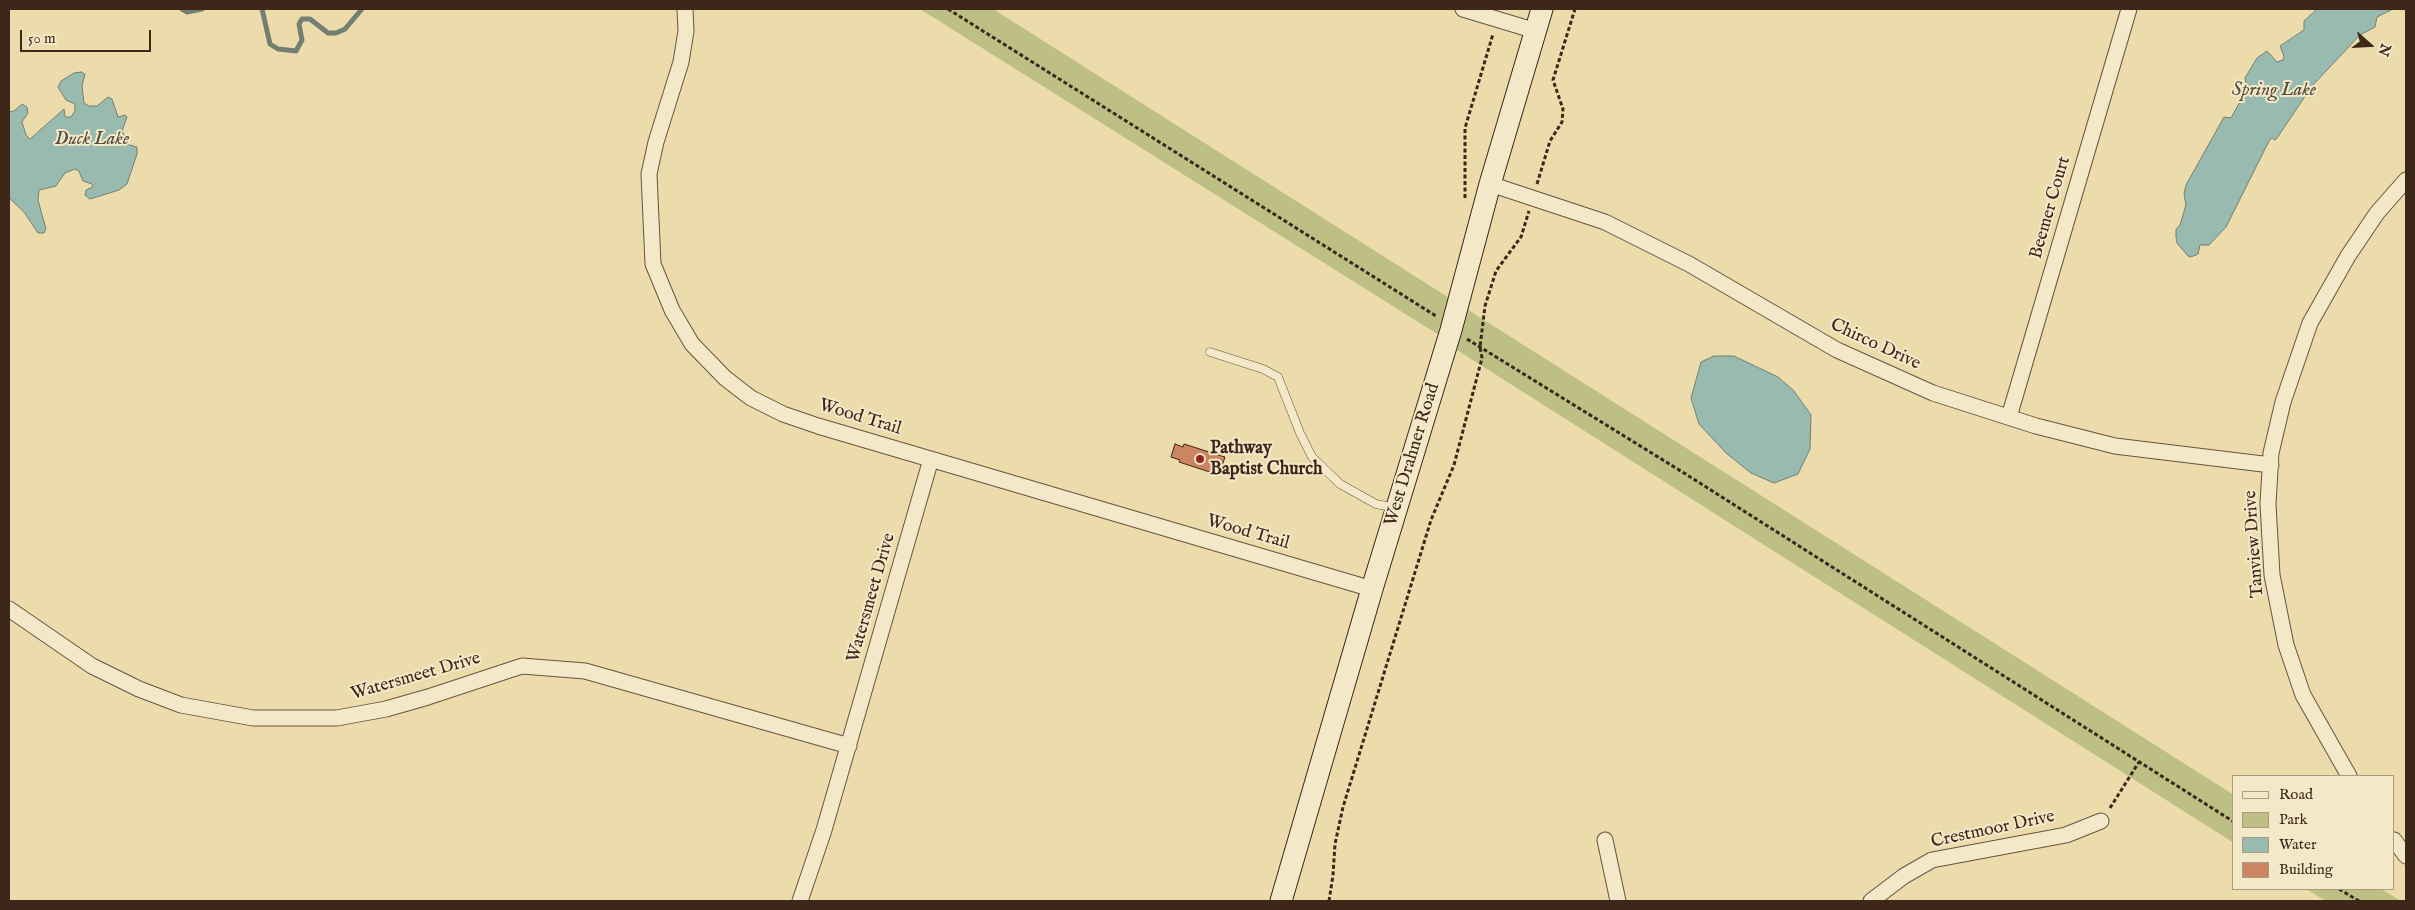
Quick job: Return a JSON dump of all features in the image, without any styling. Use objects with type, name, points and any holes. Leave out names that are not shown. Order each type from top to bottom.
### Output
[{"type":"street","name":"Wood Trail","points":[[685,9],[686,31],[681,62],[656,142],[649,174],[653,264],[672,310],[692,344],[725,378],[751,398],[783,414],[1372,589]]},
{"type":"street","points":[[1464,9],[1536,31]]},
{"type":"street","name":"West Drahner Road","points":[[1281,901],[1372,589],[1452,330],[1490,184],[1542,9]]},
{"type":"street","name":"Beemer Court","points":[[2009,417],[2129,9]]},
{"type":"street","name":"Tanview Drive","points":[[2348,775],[2303,695],[2286,645],[2272,575],[2268,504],[2271,465],[2283,402],[2310,323],[2348,256],[2377,213],[2406,180]]},
{"type":"street","name":"Chirco Drive","points":[[1490,184],[1605,222],[1689,264],[1836,350],[1932,393],[2009,417],[2115,446],[2271,465]]},
{"type":"street","name":"Watersmeet Drive","points":[[800,901],[849,746],[931,459]]},
{"type":"street","name":"Watersmeet Drive","points":[[9,609],[92,666],[139,689],[180,705],[253,718],[337,718],[386,709],[522,666],[585,670],[849,746]]},
{"type":"street","name":"Crestmoor Drive","points":[[1871,901],[1904,876],[1932,860],[2066,835],[2102,821]]},
{"type":"street","points":[[1605,840],[1618,901]]},
{"type":"street","points":[[2395,841],[2406,856]]},
{"type":"lane","points":[[1210,352],[1263,369],[1278,377],[1300,433],[1312,457],[1340,484],[1376,504],[1397,508]]},
{"type":"path","points":[[948,9],[1437,318],[1440,309]]},
{"type":"path","points":[[1329,901],[1335,844],[1343,808],[1431,520],[1454,465],[1482,358],[1480,347],[1485,306],[1496,271],[1521,237],[1550,141],[1562,122],[1563,109],[1553,80],[1575,9]]},
{"type":"path","points":[[1465,199],[1465,128],[1497,19]]},
{"type":"path","points":[[1452,330],[1684,473],[2232,821]]},
{"type":"path","points":[[2102,821],[2139,762]]},
{"type":"path","points":[[2341,890],[2359,901]]},
{"type":"green space","points":[[920,9],[993,9],[2232,794],[2232,842],[1449,345],[1450,342]]},
{"type":"green space","points":[[2308,890],[2383,890],[2401,901],[2326,901]]},
{"type":"water","name":"Spring Lake","points":[[2317,9],[2393,9],[2377,17],[2375,27],[2360,35],[2312,86],[2277,138],[2275,140],[2272,138],[2269,141],[2226,227],[2209,245],[2200,245],[2198,254],[2191,257],[2188,256],[2177,243],[2176,237],[2176,229],[2180,225],[2186,205],[2184,194],[2186,185],[2224,117],[2231,118],[2247,87],[2245,78],[2257,58],[2267,51],[2277,62],[2283,60],[2284,56],[2280,46],[2304,30],[2304,21]]},
{"type":"water","name":"Duck Lake","points":[[81,72],[85,74],[82,86],[84,103],[89,106],[97,106],[108,97],[112,99],[118,117],[125,115],[127,117],[122,131],[126,144],[137,147],[137,154],[127,184],[119,190],[90,199],[85,195],[86,190],[93,187],[92,184],[83,181],[79,171],[75,169],[65,173],[56,186],[39,190],[38,200],[46,229],[44,233],[38,233],[24,212],[9,198],[9,112],[14,111],[22,104],[27,107],[28,113],[22,122],[26,135],[30,139],[64,109],[65,117],[71,117],[75,111],[75,104],[66,100],[58,87],[61,81],[74,73]]},
{"type":"water","points":[[1714,356],[1734,356],[1778,377],[1794,391],[1811,415],[1810,449],[1798,474],[1774,483],[1751,473],[1726,453],[1699,424],[1691,398],[1701,362]]},
{"type":"building","name":"Pathway Baptist Church","points":[[1175,444],[1183,447],[1184,444],[1225,457],[1219,475],[1179,462],[1180,460],[1171,457]]},
{"type":"waterway","points":[[182,9],[187,12],[202,9]]},
{"type":"waterway","points":[[262,9],[270,44],[278,49],[296,51],[302,40],[299,24],[302,19],[310,19],[328,33],[336,33],[345,29],[362,9]]},
{"type":"place","name":"Pathway Baptist Church","points":[[1200,459]]}]
